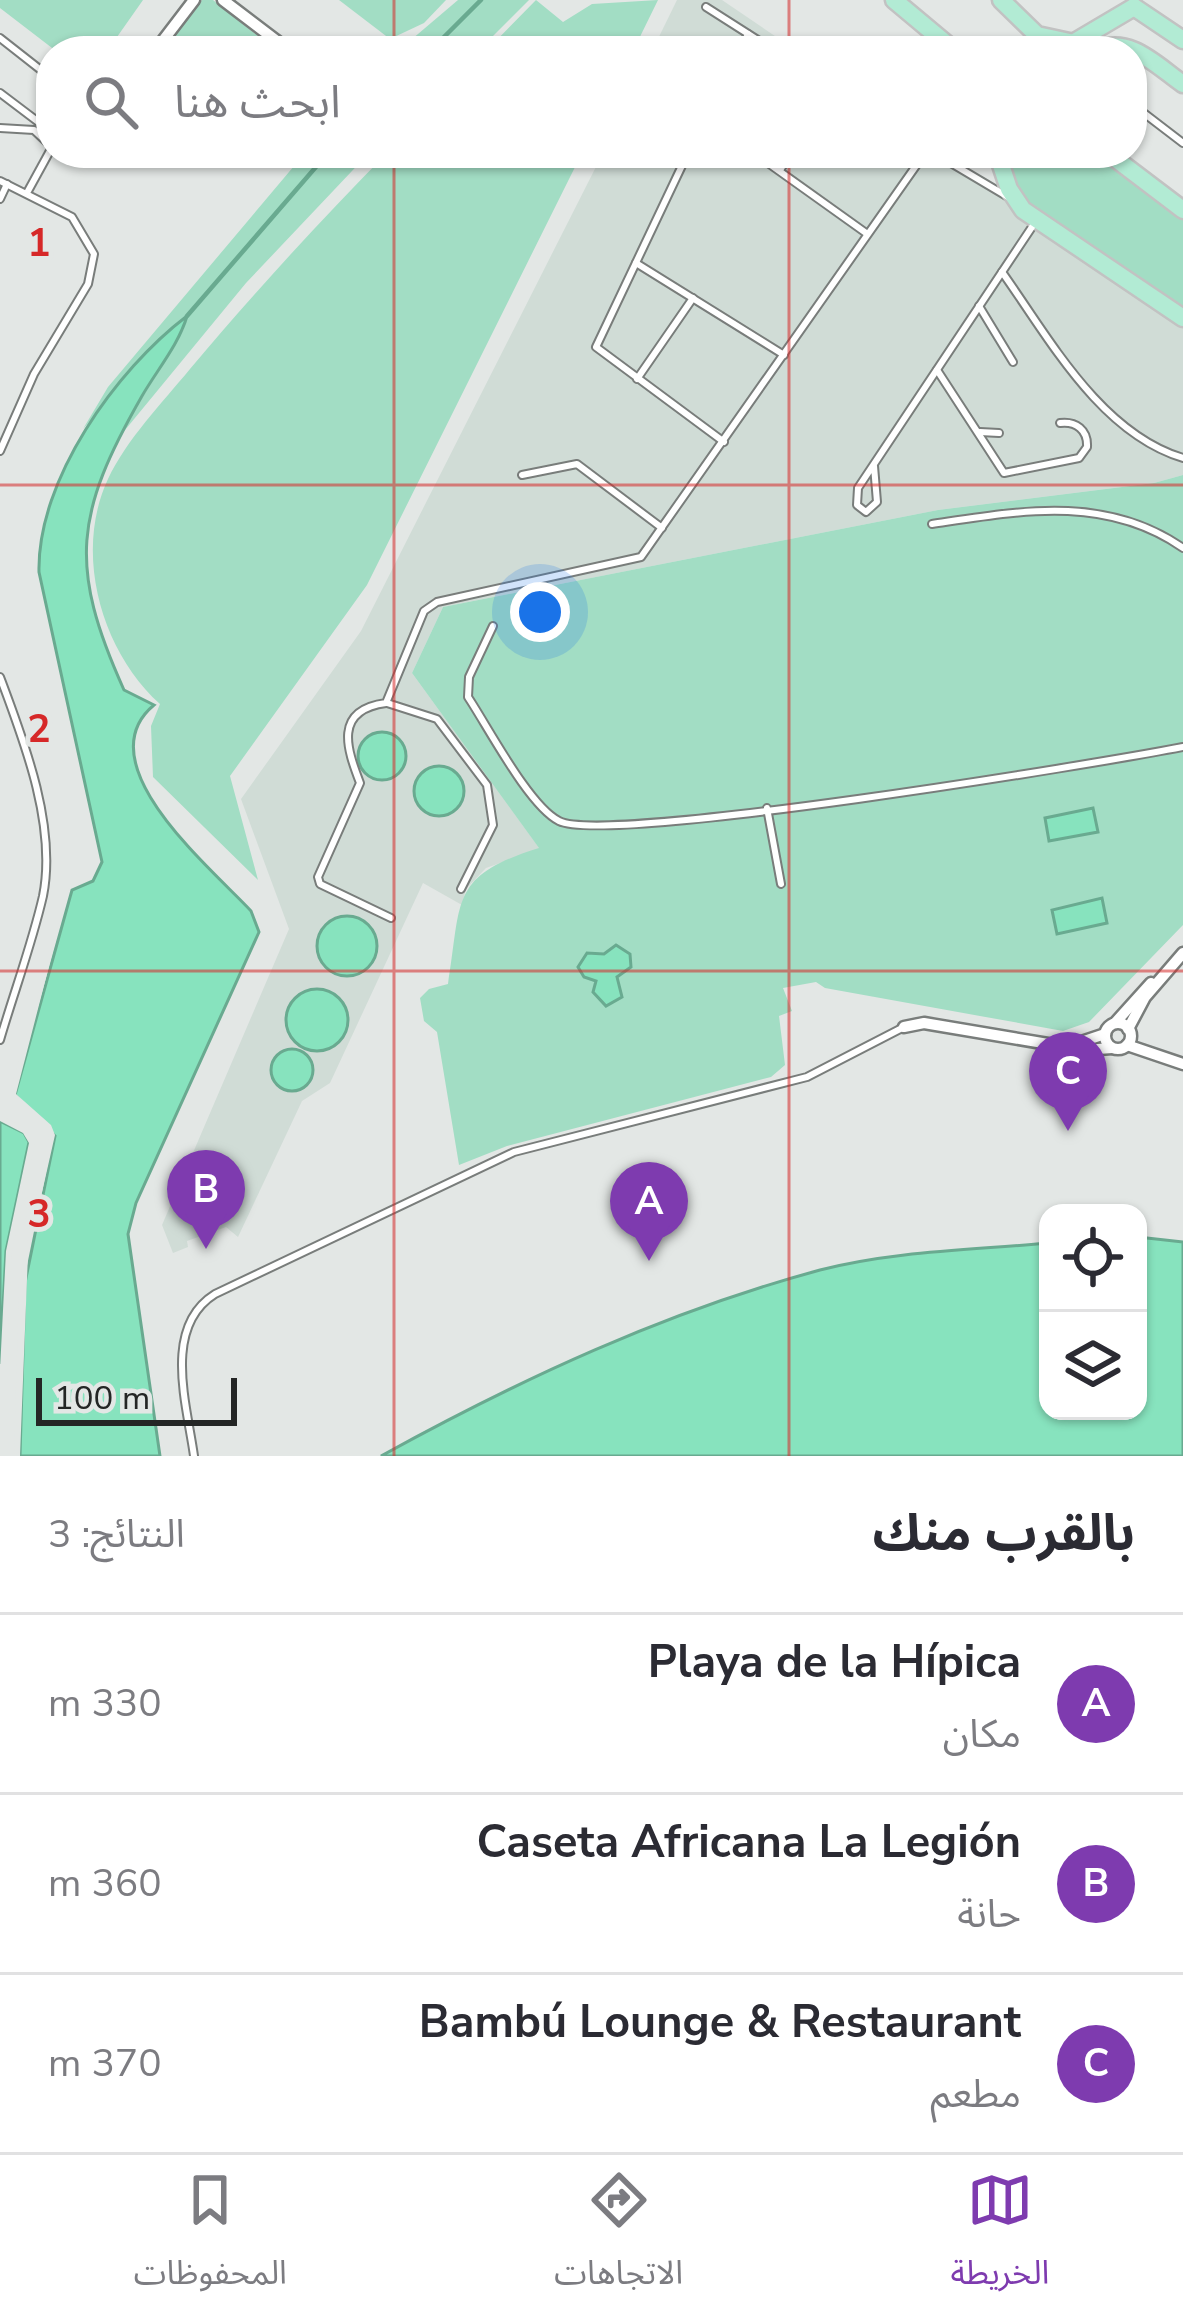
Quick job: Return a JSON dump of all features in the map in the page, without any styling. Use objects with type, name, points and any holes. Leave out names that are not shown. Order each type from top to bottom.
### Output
[{"type":"main road","points":[[894,0],[937,36]]},
{"type":"main road","points":[[1001,0],[1039,36]]},
{"type":"main road","points":[[1084,36],[1136,3]]},
{"type":"main road","points":[[1136,3],[1183,40]]},
{"type":"main road","points":[[1120,36],[1136,3]]},
{"type":"main road","points":[[1147,59],[1183,84]]},
{"type":"main road","points":[[1003,168],[1015,200],[1037,220],[1183,318]]},
{"type":"main road","points":[[1128,168],[1183,210]]},
{"type":"street","points":[[166,36],[194,0]]},
{"type":"street","points":[[223,0],[270,36]]},
{"type":"street","points":[[1062,1045],[1105,1034],[1138,993],[1183,953]]},
{"type":"street","points":[[1127,1045],[1128,1029],[1163,974]]},
{"type":"street","points":[[904,1027],[924,1023],[1062,1045],[1127,1045],[1183,1064]]},
{"type":"street","points":[[1115,1023],[1128,1029]]},
{"type":"street","points":[[1105,1034],[1112,1048]]},
{"type":"lane","points":[[706,7],[751,36]]},
{"type":"lane","points":[[0,38],[36,67]]},
{"type":"lane","points":[[0,93],[36,120]]},
{"type":"lane","points":[[1147,115],[1183,143]]},
{"type":"lane","points":[[0,128],[36,132]]},
{"type":"lane","points":[[28,191],[40,168]]},
{"type":"lane","points":[[681,168],[596,347],[724,442]]},
{"type":"lane","points":[[775,168],[866,233]]},
{"type":"lane","points":[[386,703],[430,605],[637,559],[914,168]]},
{"type":"lane","points":[[960,168],[1015,200]]},
{"type":"lane","points":[[0,199],[4,183],[28,191],[72,217],[94,254],[88,284],[34,374],[0,451]]},
{"type":"lane","points":[[874,466],[878,502],[866,512],[857,505],[856,493],[1037,220]]},
{"type":"lane","points":[[636,263],[784,355]]},
{"type":"lane","points":[[1002,272],[1092,394],[1144,438],[1183,458]]},
{"type":"lane","points":[[636,380],[693,298]]},
{"type":"lane","points":[[979,306],[1013,362]]},
{"type":"lane","points":[[937,370],[998,467],[1008,473],[1084,453],[1087,440],[1081,428],[1060,423]]},
{"type":"lane","points":[[980,432],[999,434]]},
{"type":"lane","points":[[522,476],[577,464],[662,528]]},
{"type":"lane","points":[[932,524],[1060,508],[1139,525],[1183,548]]},
{"type":"lane","points":[[493,626],[469,677],[468,697],[556,820],[614,825],[767,808],[1183,747]]},
{"type":"lane","points":[[0,677],[24,742],[42,829],[44,891],[0,1040]]},
{"type":"lane","points":[[391,918],[318,879],[360,783],[346,757],[347,734],[367,707],[386,703],[443,724],[487,785],[493,825],[461,889]]},
{"type":"lane","points":[[767,808],[781,884]]},
{"type":"lane","points":[[194,1456],[182,1341],[195,1312],[215,1294],[514,1152],[807,1077],[904,1027]]},
{"type":"lane","points":[[1054,1071],[1062,1045]]},
{"type":"shaded area","points":[[0,0],[143,0],[118,36],[36,36],[0,8]]},
{"type":"shaded area","points":[[202,0],[213,0],[258,36],[174,36]]},
{"type":"shaded area","points":[[339,0],[446,0],[424,23],[386,36]]},
{"type":"shaded area","points":[[458,0],[529,0],[493,36],[416,36]]},
{"type":"shaded area","points":[[536,0],[563,22],[592,4],[658,0],[640,36],[501,36]]},
{"type":"shaded area","points":[[677,0],[722,0],[775,36],[659,36]]},
{"type":"shaded area","points":[[292,168],[355,168],[246,283],[116,441],[184,329],[169,330],[83,429],[108,387]]},
{"type":"shaded area","points":[[373,168],[575,168],[367,585],[230,776],[258,880],[153,777],[151,726],[160,704],[122,657],[109,630],[99,600],[93,538],[98,508],[116,464],[146,422]]},
{"type":"shaded area","points":[[595,168],[962,168],[1183,325],[1183,475],[1154,483],[938,510],[443,607],[412,673],[540,849],[486,868],[466,889],[462,905],[423,883],[330,1083],[302,1101],[238,1237],[226,1227],[187,1241],[188,1247],[173,1253],[162,1225],[289,929],[241,799],[361,631]]},
{"type":"shaded area","points":[[1012,168],[1120,168],[1183,216],[1183,307],[1023,198]]},
{"type":"shaded area","points":[[187,316],[103,474],[92,508],[87,573],[106,647],[124,690],[154,705],[136,729],[134,756],[143,784],[184,842],[251,911],[259,932],[136,1203],[128,1234],[160,1456],[20,1456],[25,1283],[55,1136],[15,1095],[72,890],[93,881],[102,862],[39,572],[42,537],[66,465],[108,396]]},
{"type":"shaded area","points":[[1183,475],[1183,925],[1089,1022],[1063,1031],[825,988],[816,982],[783,988],[792,1011],[779,1016],[785,1065],[771,1077],[507,1146],[459,1165],[437,1032],[424,1021],[420,998],[429,989],[448,984],[459,911],[474,881],[510,858],[539,848],[412,673],[443,607],[938,510],[1154,483]]},
{"type":"shaded area","points":[[382,732],[399,739],[406,756],[399,773],[382,780],[365,773],[358,756],[365,739]]},
{"type":"shaded area","points":[[439,766],[457,773],[464,791],[457,809],[439,816],[421,809],[414,791],[421,773]]},
{"type":"shaded area","points":[[1093,808],[1098,832],[1049,841],[1045,818]]},
{"type":"shaded area","points":[[1102,898],[1107,923],[1057,934],[1052,910]]},
{"type":"shaded area","points":[[347,916],[368,925],[377,946],[368,967],[347,976],[326,967],[317,946],[326,925]]},
{"type":"shaded area","points":[[616,945],[630,954],[631,967],[617,977],[622,997],[606,1006],[593,992],[596,981],[584,977],[578,967],[587,953],[604,954]]},
{"type":"shaded area","points":[[317,989],[339,998],[348,1020],[339,1042],[317,1051],[295,1042],[286,1020],[295,998]]},
{"type":"shaded area","points":[[292,1049],[307,1055],[313,1070],[307,1085],[292,1091],[277,1085],[271,1070],[277,1055]]},
{"type":"shaded area","points":[[0,1121],[24,1133],[29,1142],[6,1251],[0,1364]]},
{"type":"shaded area","points":[[1147,1238],[1183,1242],[1183,1456],[381,1456],[595,1350],[706,1306],[820,1270],[933,1252],[1039,1244],[1039,1420],[1147,1420]]},
{"type":"pier","points":[[70,885],[16,1094],[51,1125],[55,1135],[28,1254],[20,1456],[14,1456],[19,1282],[49,1136],[9,1094]]},
{"type":"pier","points":[[0,1115],[27,1129],[35,1143],[12,1252],[6,1365],[0,1370],[6,1251],[29,1143],[23,1133],[0,1121]]},
{"type":"waterway","points":[[445,36],[481,0]]},
{"type":"waterway","points":[[187,316],[315,168]]},
{"type":"place","name":"Bambú Lounge & Restaurant","points":[[1068,1131]]},
{"type":"place","name":"Caseta Africana La Legión","points":[[206,1249]]},
{"type":"place","name":"Playa de la Hípica","points":[[649,1261]]}]
